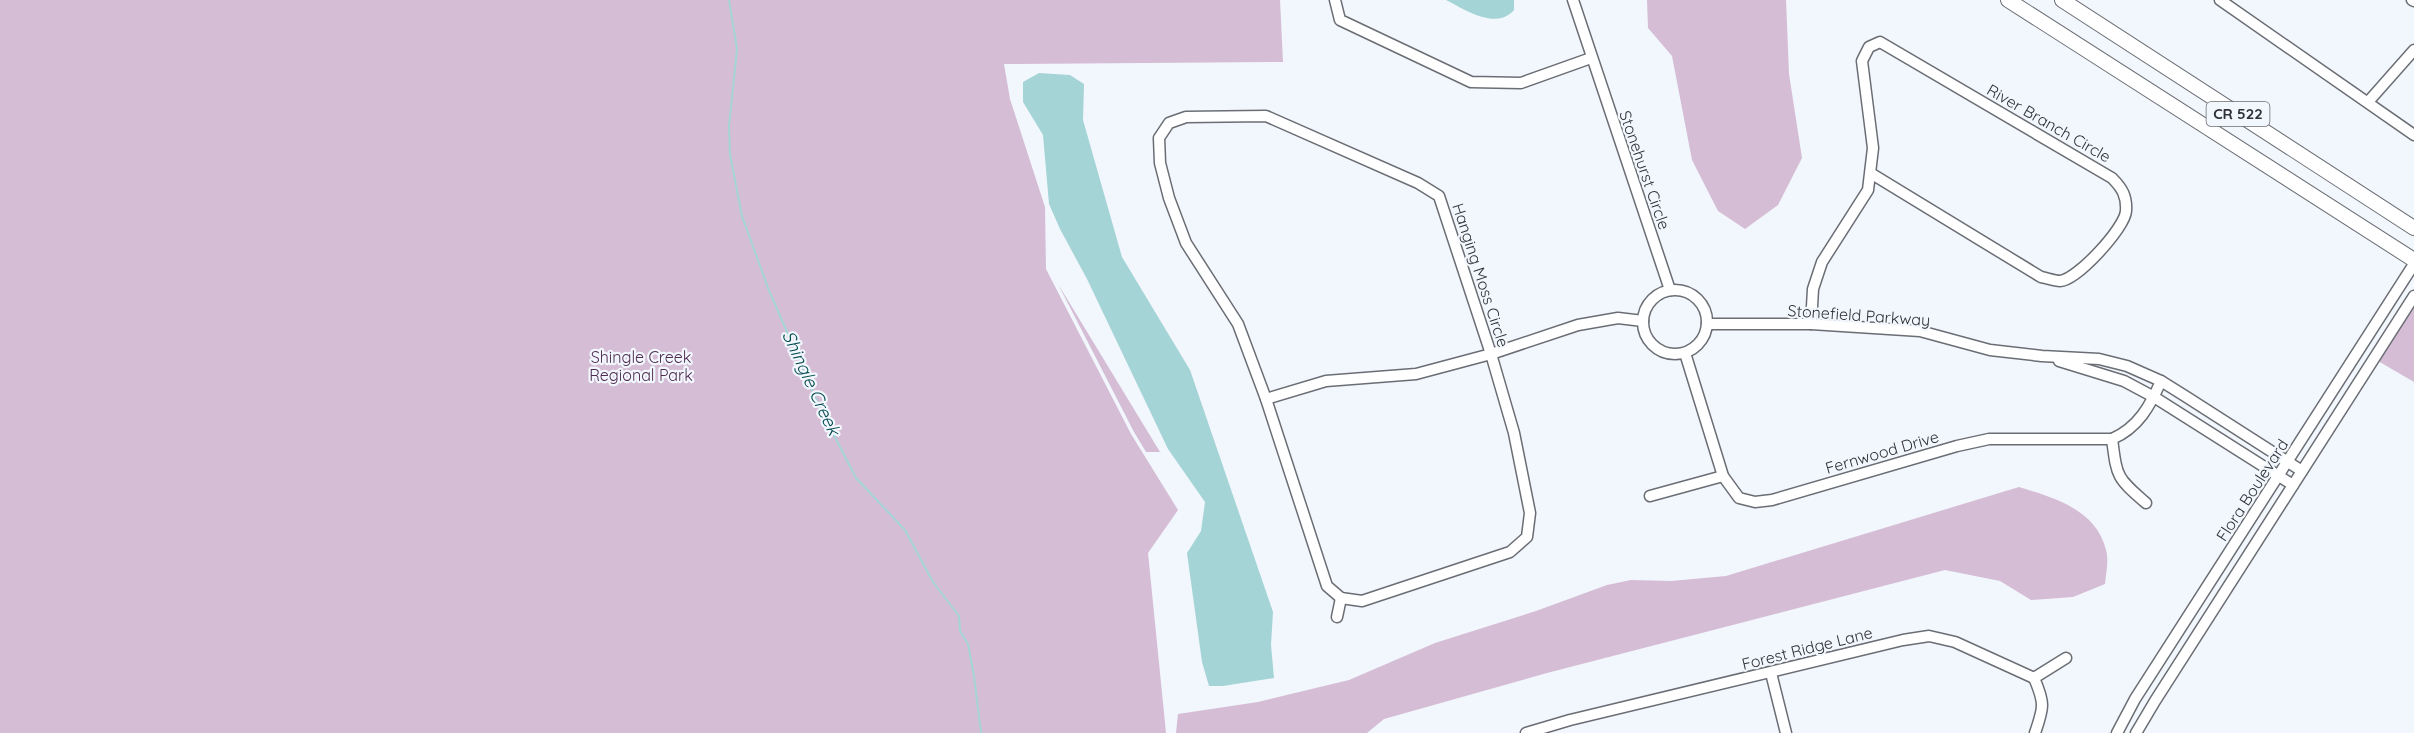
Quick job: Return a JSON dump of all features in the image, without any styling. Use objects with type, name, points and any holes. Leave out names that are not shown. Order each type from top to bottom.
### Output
[{"type":"main road","name":"CR 522","points":[[2008,0],[2414,262]]},
{"type":"main road","name":"CR 522","points":[[2062,0],[2414,228]]},
{"type":"street","points":[[1335,0],[1340,20],[1471,82],[1521,83],[1591,58]]},
{"type":"street","name":"Stonehurst Circle","points":[[1573,0],[1670,290]]},
{"type":"street","points":[[2220,0],[2414,135]]},
{"type":"street","name":"River Branch Circle","points":[[1811,324],[1813,289],[1822,262],[1868,190],[1872,174],[1873,148],[1862,61],[1869,47],[1880,42],[2112,178],[2124,191],[2126,213],[2122,224],[2079,273],[2061,281],[2041,277],[1872,174]]},
{"type":"street","points":[[2368,102],[2414,50]]},
{"type":"street","name":"Hanging Moss Circle","points":[[1266,116],[1418,183],[1439,196],[1491,354],[1514,433],[1530,513],[1527,537],[1510,552],[1362,601],[1341,598],[1327,586],[1266,399],[1238,324],[1186,243],[1169,198],[1160,163],[1159,138],[1169,123],[1186,117],[1266,116]]},
{"type":"street","name":"Flora Boulevard","points":[[2117,733],[2135,699],[2414,262]]},
{"type":"street","points":[[1670,290],[1682,291],[1699,300],[1705,310],[1706,333],[1700,343],[1685,353],[1670,354],[1653,345],[1644,331],[1643,321],[1651,300],[1670,290]]},
{"type":"street","name":"Flora Boulevard","points":[[2136,733],[2414,296]]},
{"type":"street","points":[[1266,399],[1326,381],[1416,374],[1491,354],[1578,325],[1618,318],[1643,321]]},
{"type":"street","name":"Stonefield Parkway","points":[[1707,324],[1811,324],[1920,331],[1990,350],[2099,359],[2127,366],[2162,381],[2302,471]]},
{"type":"street","name":"Fernwood Drive","points":[[1685,353],[1723,476],[1739,498],[1755,502],[1772,500],[1989,439],[2112,439]]},
{"type":"street","name":"Stonefield Parkway","points":[[2042,356],[2124,381],[2154,397],[2293,485]]},
{"type":"street","points":[[2146,503],[2123,483],[2116,471],[2112,439],[2127,433],[2137,424],[2162,381]]},
{"type":"street","points":[[1650,496],[1723,476]]},
{"type":"street","points":[[1337,617],[1341,598]]},
{"type":"street","points":[[2179,631],[2194,640]]},
{"type":"street","name":"Forest Ridge Lane","points":[[1526,733],[1570,720],[1904,640],[1929,636],[1955,642],[2034,678]]},
{"type":"street","points":[[2171,643],[2186,652]]},
{"type":"street","points":[[2035,733],[2041,716],[2043,699],[2034,678],[2066,658]]},
{"type":"street","points":[[1771,673],[1786,733]]},
{"type":"green space","name":"Shingle Creek Regional Park","points":[[0,0],[1280,0],[1283,62],[1004,64],[1010,99],[1045,207],[1046,269],[1131,434],[1178,510],[1148,553],[1166,733],[0,733]]},
{"type":"green space","points":[[1647,0],[1786,0],[1789,74],[1802,158],[1778,205],[1745,229],[1718,211],[1692,160],[1672,56],[1648,28]]},
{"type":"green space","points":[[1058,284],[1160,452],[1146,452]]},
{"type":"green space","points":[[2414,304],[2414,382],[2378,361]]},
{"type":"green space","points":[[2019,487],[2072,507],[2093,524],[2101,536],[2107,554],[2105,584],[2073,597],[2031,600],[2000,581],[1945,570],[1547,673],[1384,719],[1367,733],[1176,733],[1178,714],[1258,702],[1349,680],[1435,643],[1536,611],[1607,585],[1631,580],[1671,581],[1726,576]]},
{"type":"water","points":[[1446,0],[1514,0],[1514,10],[1498,19],[1489,18],[1471,13]]},
{"type":"water","points":[[1039,73],[1070,75],[1084,84],[1083,120],[1122,257],[1190,370],[1273,612],[1271,645],[1274,678],[1209,686],[1202,662],[1187,553],[1201,531],[1205,502],[1168,449],[1049,204],[1043,135],[1023,102],[1023,82]]},
{"type":"waterway","name":"Shingle Creek","points":[[729,0],[737,49],[729,126],[730,155],[742,216],[768,288],[819,406],[856,478],[905,530],[933,582],[959,616],[960,631],[968,644],[981,733]]}]
